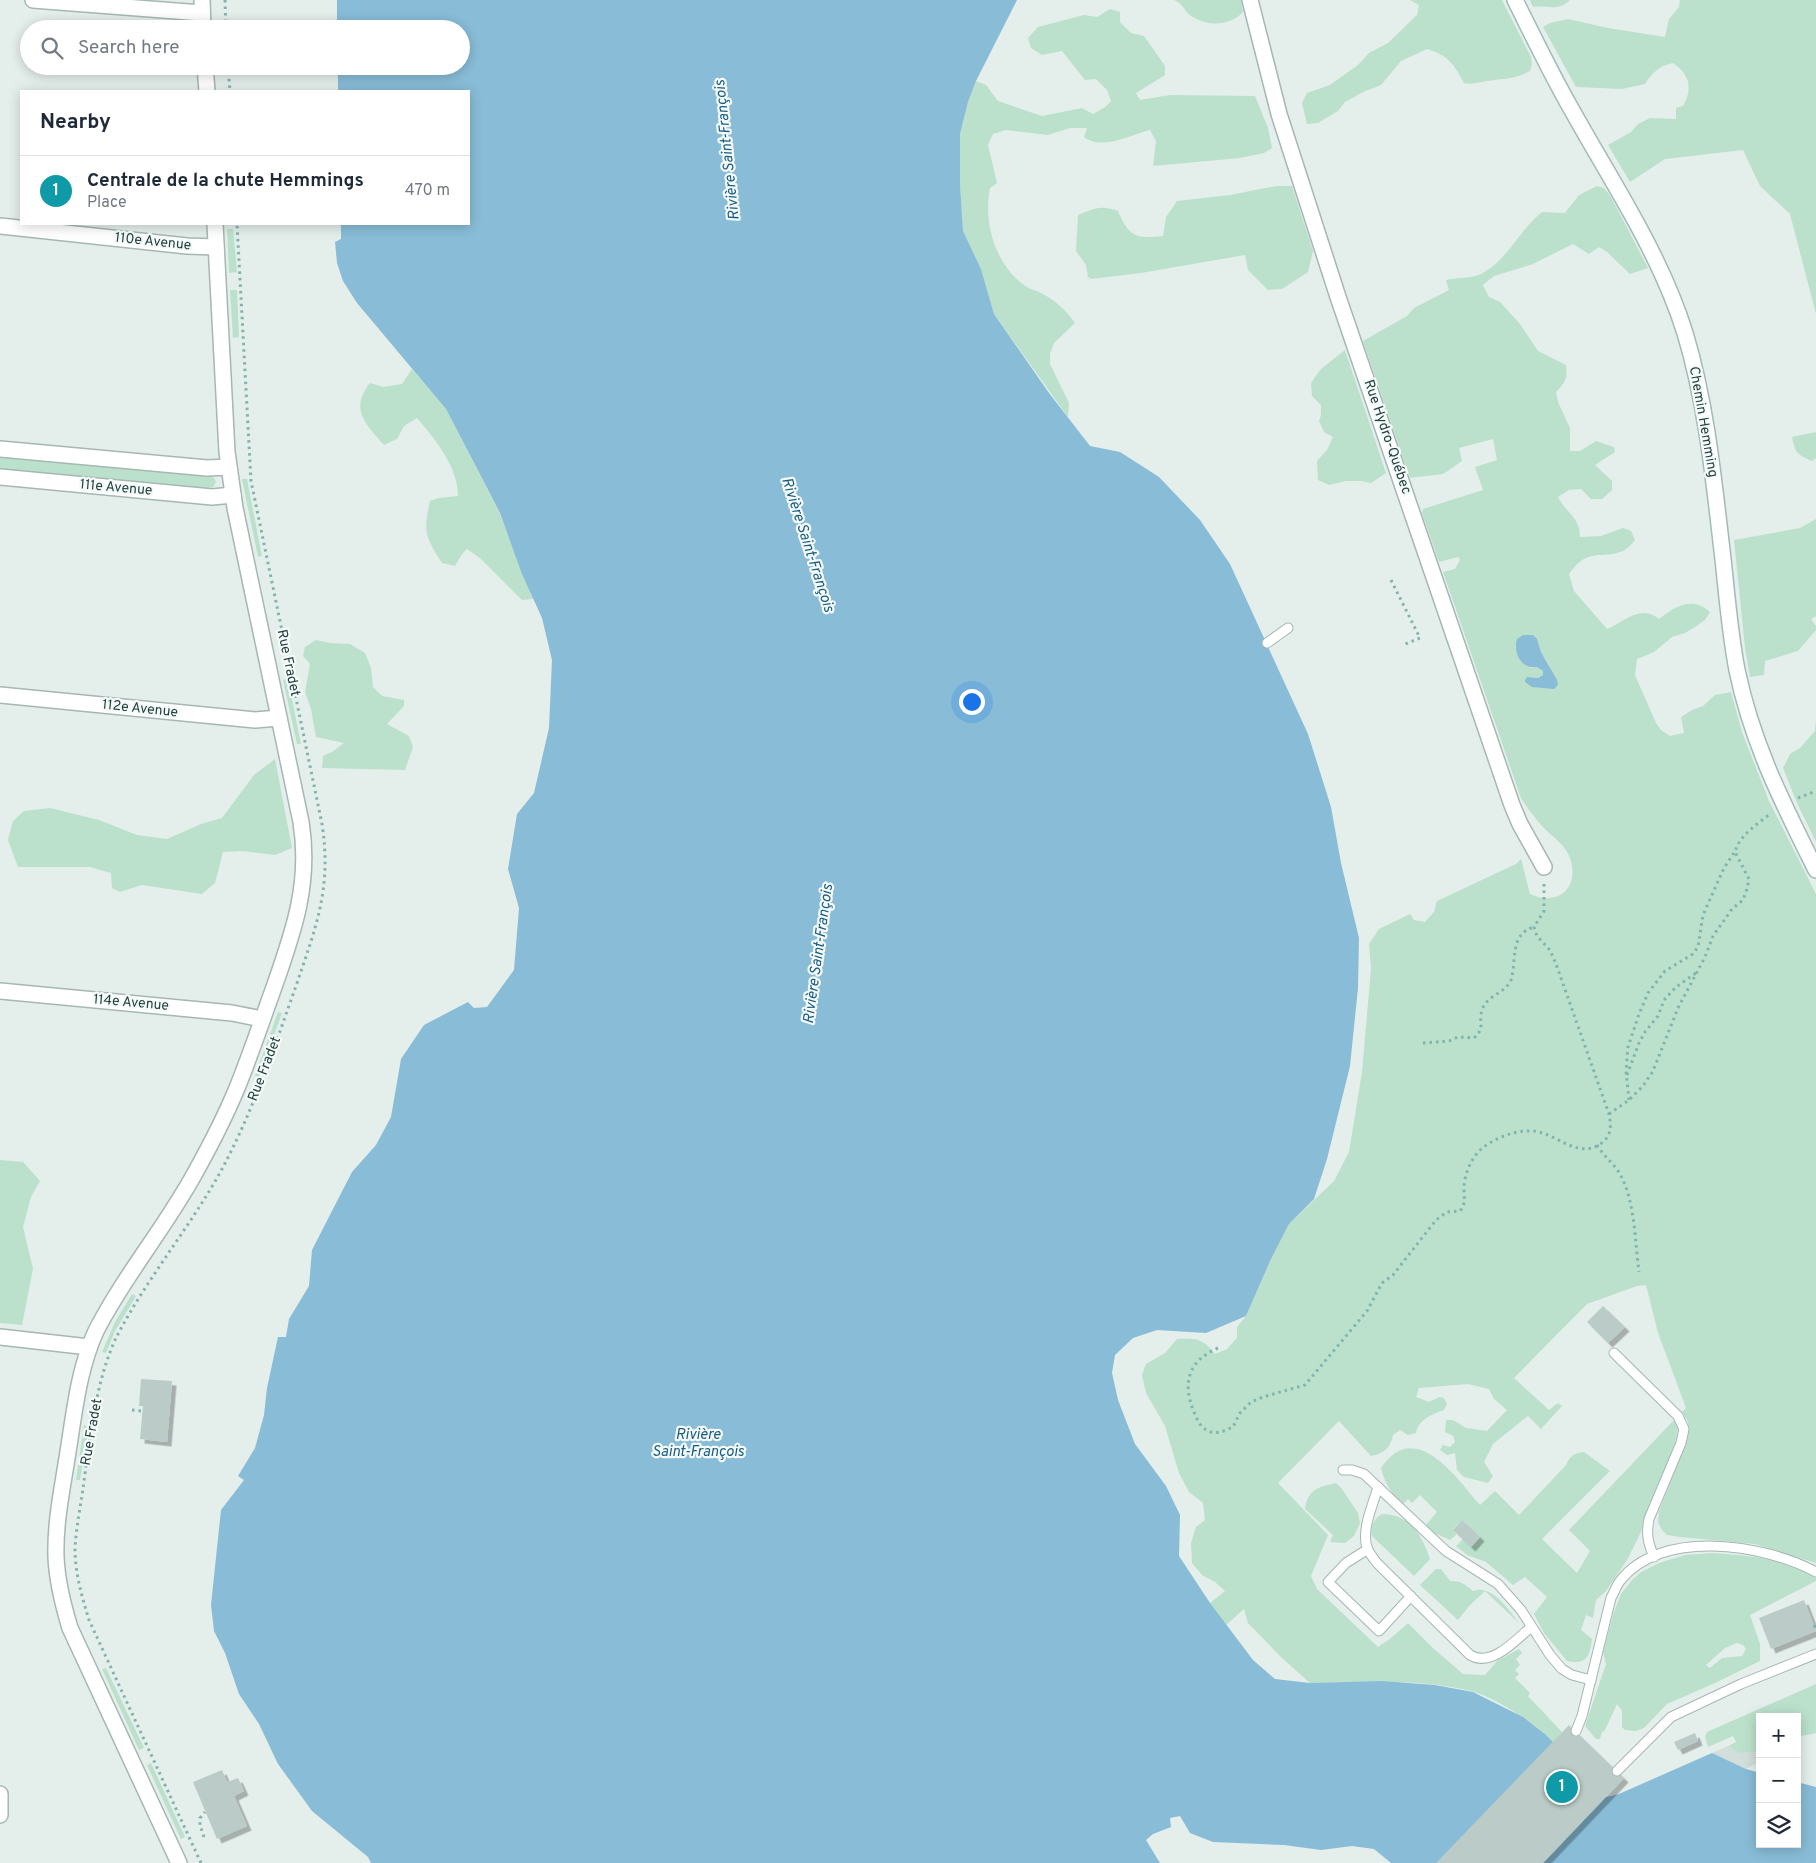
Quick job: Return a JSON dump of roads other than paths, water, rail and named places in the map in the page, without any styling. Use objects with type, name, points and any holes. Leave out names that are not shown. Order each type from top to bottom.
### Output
[{"type":"street","points":[[33,0],[202,14]]},
{"type":"street","name":"Rue Hydro-Québec","points":[[1250,0],[1279,114],[1338,297],[1512,806],[1544,867]]},
{"type":"street","name":"Chemin Hemming","points":[[1515,0],[1572,112],[1650,247],[1664,276],[1685,333],[1707,434],[1737,670],[1755,738],[1782,803],[1816,870]]},
{"type":"street","points":[[206,75],[207,90]]},
{"type":"street","name":"Rue Fradet","points":[[179,1863],[76,1642],[63,1606],[58,1582],[56,1543],[75,1406],[89,1347],[112,1304],[177,1204],[208,1150],[237,1089],[293,933],[300,905],[304,875],[304,845],[301,822],[228,467],[215,225]]},
{"type":"street","name":"110e Avenue","points":[[0,226],[216,247]]},
{"type":"street","name":"111e Avenue","points":[[0,449],[207,468],[228,467]]},
{"type":"street","name":"111e Avenue","points":[[0,477],[212,497],[233,495]]},
{"type":"street","name":"112e Avenue","points":[[0,695],[255,720],[279,718]]},
{"type":"street","name":"114e Avenue","points":[[0,991],[232,1013],[262,1019]]},
{"type":"street","points":[[0,1337],[89,1347]]},
{"type":"street","points":[[0,1794],[0,1815]]},
{"type":"lane","points":[[1267,643],[1288,628]]},
{"type":"lane","points":[[1614,1353],[1678,1416],[1684,1429],[1681,1443],[1655,1502],[1647,1531],[1647,1540],[1654,1557]]},
{"type":"lane","points":[[1343,1470],[1352,1470],[1364,1474],[1446,1551],[1498,1584],[1521,1610],[1550,1655],[1562,1669],[1572,1675],[1591,1680]]},
{"type":"lane","points":[[1378,1487],[1366,1528],[1365,1540],[1368,1549],[1377,1563],[1470,1655],[1476,1658],[1488,1657],[1502,1651],[1531,1627]]},
{"type":"lane","points":[[1576,1731],[1582,1716],[1611,1598],[1619,1582],[1629,1571],[1667,1551],[1689,1547],[1724,1547],[1777,1556],[1804,1565],[1816,1572]]},
{"type":"lane","points":[[1368,1549],[1346,1563],[1328,1582],[1379,1631],[1412,1596]]},
{"type":"lane","points":[[1617,1771],[1671,1717],[1741,1684],[1816,1654]]},
{"type":"water","name":"Rivière Saint-François","points":[[337,0],[1017,0],[976,81],[968,102],[960,134],[960,184],[963,231],[981,269],[994,314],[1049,393],[1090,446],[1120,452],[1159,477],[1200,520],[1230,564],[1308,734],[1331,807],[1341,863],[1359,938],[1358,988],[1350,1066],[1327,1159],[1314,1199],[1289,1224],[1246,1316],[1206,1333],[1157,1330],[1133,1338],[1115,1355],[1112,1373],[1118,1400],[1135,1444],[1166,1486],[1180,1515],[1179,1556],[1210,1603],[1253,1660],[1275,1679],[1310,1683],[1382,1681],[1435,1685],[1473,1692],[1523,1717],[1546,1735],[1607,1797],[1619,1794],[1712,1753],[1756,1772],[1756,1848],[1801,1848],[1801,1783],[1816,1787],[1816,1863],[1391,1863],[1374,1849],[1352,1846],[1321,1850],[1284,1845],[1213,1842],[1190,1833],[1180,1816],[1170,1818],[1171,1827],[1153,1834],[1146,1840],[1160,1863],[371,1863],[368,1857],[312,1811],[278,1764],[259,1724],[239,1694],[225,1653],[214,1631],[211,1605],[221,1510],[244,1480],[238,1476],[255,1448],[264,1415],[267,1388],[278,1337],[286,1337],[289,1319],[309,1286],[312,1250],[352,1172],[376,1145],[391,1117],[401,1059],[424,1025],[468,1002],[474,1008],[487,1007],[514,970],[519,908],[508,869],[517,814],[534,793],[549,728],[552,660],[542,618],[522,574],[500,513],[446,409],[357,303],[343,281],[337,263],[335,242],[341,239],[341,225],[470,225],[470,90],[338,90],[338,75],[470,75],[470,20],[337,20]]},
{"type":"water","points":[[1523,635],[1533,635],[1537,639],[1541,652],[1557,680],[1558,685],[1554,689],[1532,687],[1525,682],[1527,677],[1538,678],[1543,675],[1543,671],[1537,667],[1527,666],[1517,654],[1517,639]]},
{"type":"place","name":"Centrale de la chute Hemmings","points":[[1562,1787]]}]
